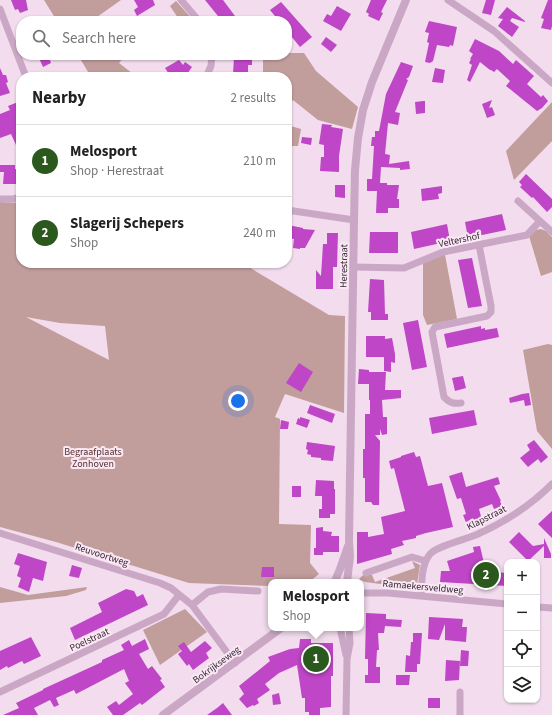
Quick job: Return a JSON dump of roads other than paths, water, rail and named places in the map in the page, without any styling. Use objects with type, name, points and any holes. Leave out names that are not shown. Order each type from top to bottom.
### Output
[{"type":"street","points":[[181,0],[194,16]]},
{"type":"street","name":"Herestraat","points":[[347,579],[350,556],[355,164],[363,110],[372,82],[406,0]]},
{"type":"street","points":[[448,0],[494,31],[552,83]]},
{"type":"street","points":[[0,9],[16,51]]},
{"type":"street","points":[[20,60],[24,72]]},
{"type":"street","points":[[208,72],[212,60]]},
{"type":"street","points":[[0,199],[16,198]]},
{"type":"street","points":[[518,201],[552,232]]},
{"type":"street","points":[[292,211],[354,220]]},
{"type":"street","name":"Veltershof","points":[[353,267],[404,268],[438,253],[527,235],[540,221]]},
{"type":"street","points":[[461,403],[453,404],[448,402],[444,397],[432,332],[435,326],[487,316],[491,312],[492,306],[479,245]]},
{"type":"street","name":"Klapstraat","points":[[426,561],[430,553],[437,548],[479,533],[515,514],[543,493],[552,484]]},
{"type":"street","name":"Reuvoortweg","points":[[0,533],[160,583],[171,588],[192,605],[235,663]]},
{"type":"street","name":"Herestraat","points":[[338,579],[349,541]]},
{"type":"street","points":[[366,573],[412,557],[426,561],[423,570],[421,596]]},
{"type":"street","points":[[192,605],[208,592],[221,589],[258,591]]},
{"type":"street","name":"Ramaekersveldweg","points":[[364,593],[388,593],[504,604]]},
{"type":"street","name":"Poelstraat","points":[[0,692],[164,614],[179,595]]},
{"type":"street","points":[[540,607],[552,608]]},
{"type":"street","name":"Bokrijkseweg","points":[[163,715],[277,631]]},
{"type":"street","points":[[341,631],[347,659]]},
{"type":"street","points":[[346,715],[347,659],[350,643],[349,631]]},
{"type":"street","points":[[460,692],[460,715]]},
{"type":"place","name":"Slagerij Schepers","points":[[486,575]]},
{"type":"place","name":"Melosport","points":[[316,659]]},
{"type":"park label","name":"Begraafplaats Zonhoven","points":[[93,456]]}]
